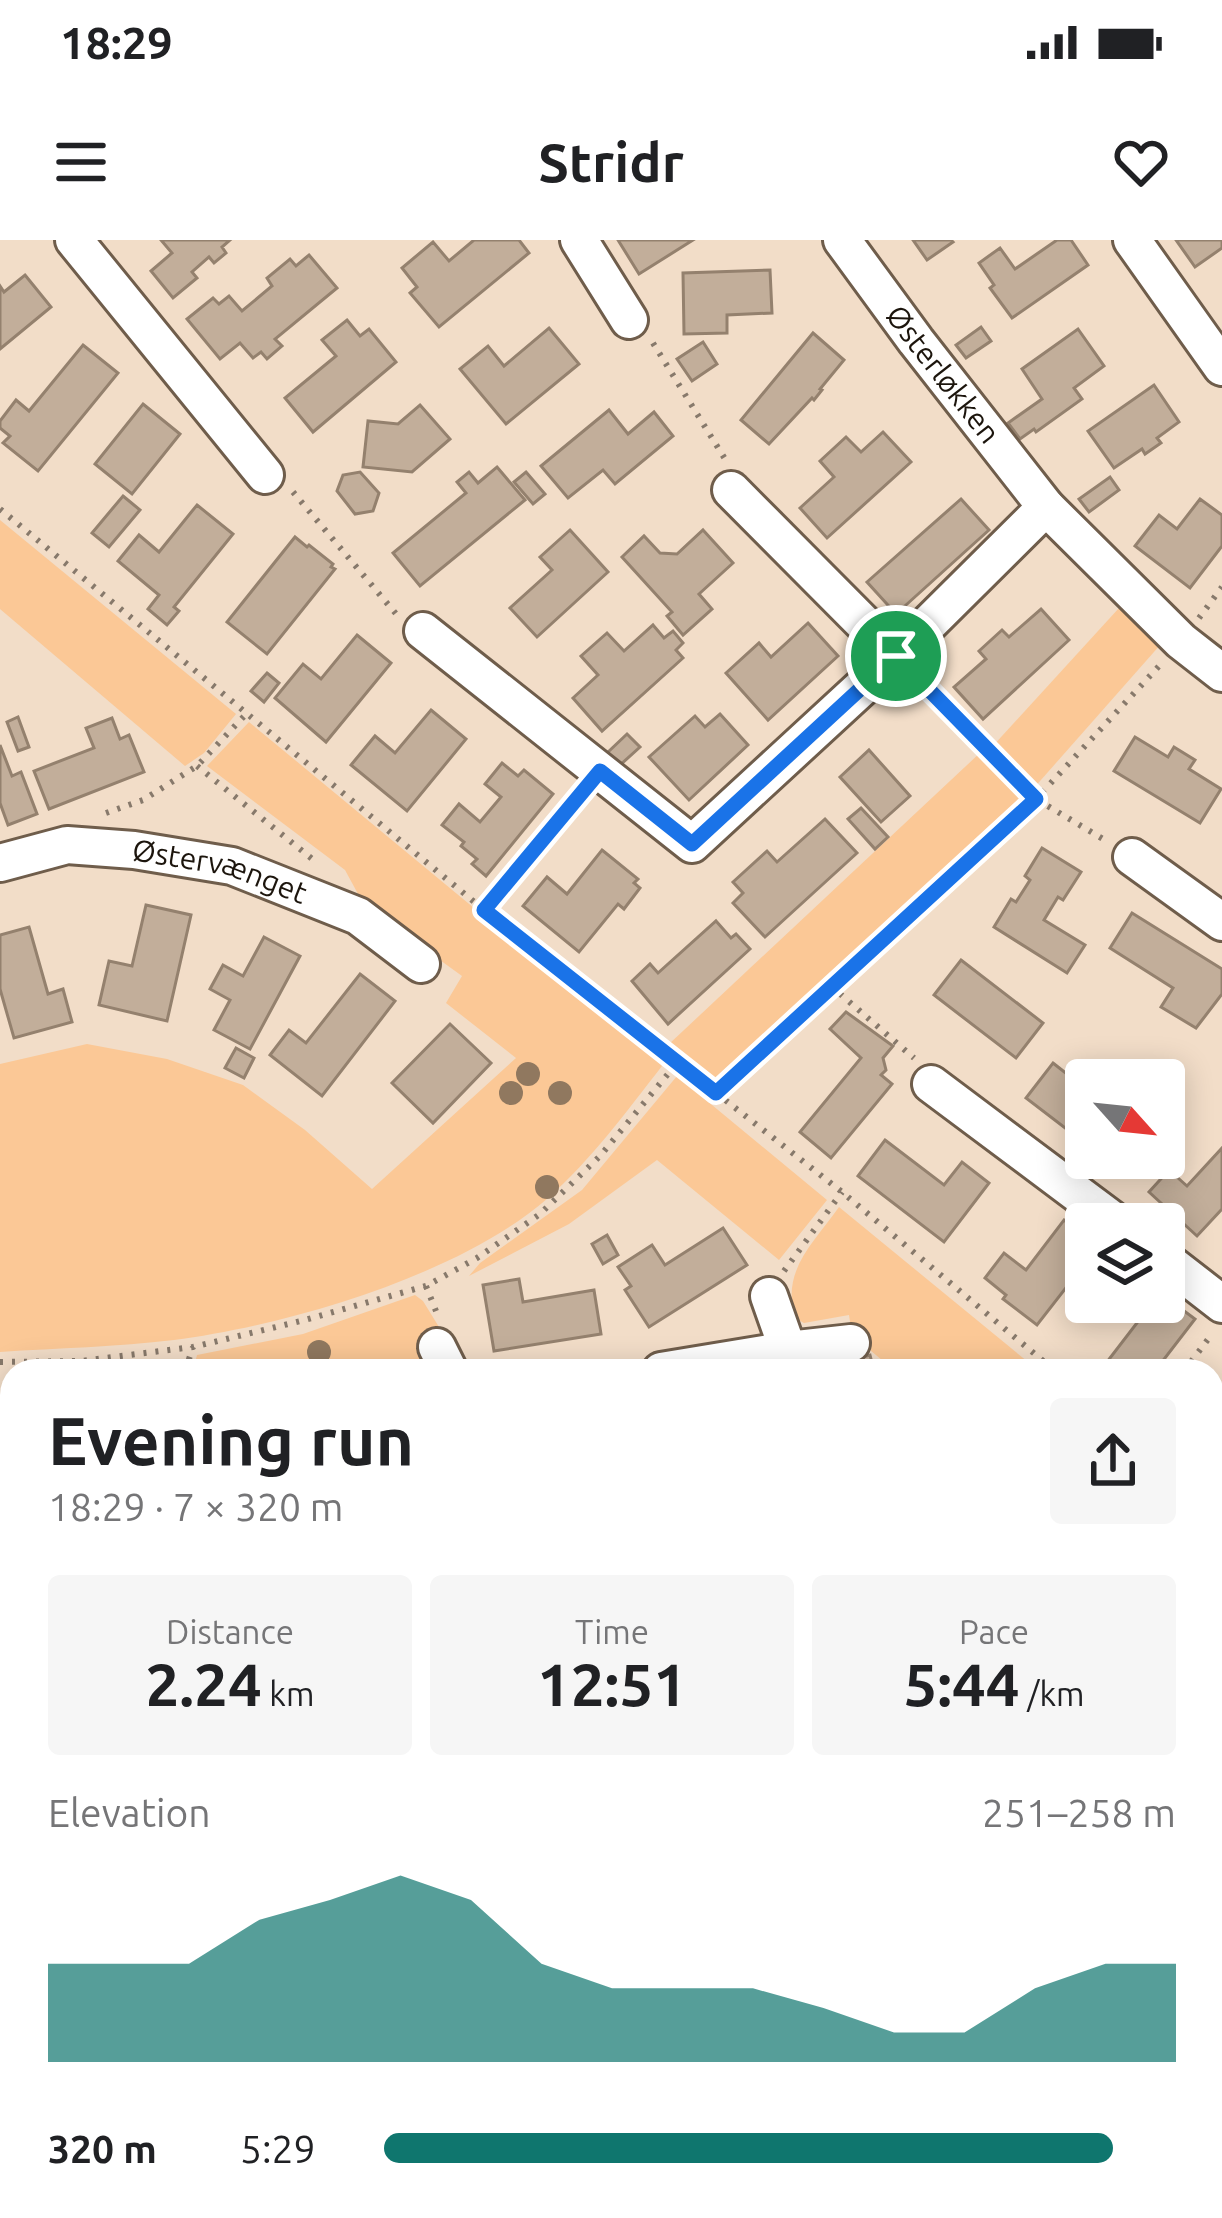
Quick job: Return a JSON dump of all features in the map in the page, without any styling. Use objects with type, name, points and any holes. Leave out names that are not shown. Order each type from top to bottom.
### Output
[{"type":"street","points":[[74,240],[265,475]]},
{"type":"street","points":[[579,240],[629,320]]},
{"type":"street","name":"Østerløkken","points":[[842,240],[1046,507],[1181,641],[1222,673]]},
{"type":"street","points":[[1132,240],[1222,367]]},
{"type":"street","points":[[731,490],[896,656]]},
{"type":"street","points":[[423,631],[692,844],[896,656],[1046,507]]},
{"type":"street","name":"Østervænget","points":[[0,863],[67,845],[232,866],[358,916],[421,964]]},
{"type":"street","points":[[1132,857],[1222,922]]},
{"type":"street","points":[[931,1084],[1090,1203]]},
{"type":"street","points":[[1185,1270],[1216,1287]]},
{"type":"street","points":[[770,1296],[788,1350]]},
{"type":"street","points":[[734,1359],[851,1343]]},
{"type":"path","points":[[629,320],[647,333],[731,468],[731,490]]},
{"type":"path","points":[[265,475],[292,490],[408,628],[423,631]]},
{"type":"path","points":[[0,509],[484,910],[842,1192],[1041,1359]]},
{"type":"path","points":[[716,1093],[1036,799],[1181,641]]},
{"type":"path","points":[[896,656],[1036,799],[1132,857]]},
{"type":"path","points":[[67,845],[88,819],[143,800],[197,766],[248,712]]},
{"type":"path","points":[[197,766],[320,865]]},
{"type":"path","points":[[484,910],[600,771]]},
{"type":"path","points":[[831,986],[924,1066],[931,1084]]},
{"type":"path","points":[[123,1359],[193,1347],[426,1286],[540,1214],[600,1156],[677,1063]]},
{"type":"path","points":[[1193,1359],[1222,1322]]},
{"type":"path","points":[[189,1359],[193,1347]]},
{"type":"shaded area","points":[[0,520],[236,714],[204,753],[185,766],[0,609]]},
{"type":"shaded area","points":[[1119,608],[1161,644],[1033,789],[991,748]]},
{"type":"shaded area","points":[[249,722],[662,1066],[594,1151],[548,1198],[469,1251],[421,1273],[320,1309],[219,1333],[0,1352],[0,1064],[87,1044],[167,1059],[243,1085],[305,1130],[372,1189],[516,1058],[446,1003],[462,976],[364,905],[345,870],[207,766]]},
{"type":"shaded area","points":[[982,751],[1022,799],[720,1077],[711,1079],[668,1045]]},
{"type":"shaded area","points":[[677,1076],[827,1200],[779,1260],[657,1160],[569,1224],[469,1276],[480,1263],[582,1190]]},
{"type":"shaded area","points":[[839,1207],[1024,1359],[881,1359],[852,1335],[849,1315],[804,1323],[795,1318],[792,1286],[810,1246]]},
{"type":"shaded area","points":[[415,1295],[439,1327],[418,1346],[424,1359],[196,1359],[197,1355],[303,1334]]},
{"type":"building","points":[[161,240],[230,240],[222,247],[226,253],[214,263],[209,257],[192,272],[197,278],[173,298],[151,271],[172,253]]},
{"type":"building","points":[[474,240],[519,240],[529,253],[439,327],[410,293],[417,287],[402,268],[433,242],[449,261]]},
{"type":"building","points":[[618,240],[693,240],[639,274]]},
{"type":"building","points":[[913,240],[951,240],[953,242],[927,260]]},
{"type":"building","points":[[1057,240],[1071,240],[1088,265],[1012,318],[979,263],[1000,248],[1015,269]]},
{"type":"building","points":[[1176,240],[1222,240],[1222,248],[1195,267]]},
{"type":"building","points":[[309,255],[337,288],[275,339],[282,346],[267,359],[261,352],[253,358],[240,343],[220,359],[187,319],[213,298],[219,304],[229,296],[242,311],[272,286],[267,278],[290,259],[296,266]]},
{"type":"building","points":[[770,270],[772,313],[727,315],[727,333],[684,334],[683,273]]},
{"type":"building","points":[[25,275],[51,307],[0,349],[0,286],[4,292]]},
{"type":"building","points":[[347,320],[360,336],[369,329],[396,362],[313,432],[285,398],[336,356],[322,340]]},
{"type":"building","points":[[981,327],[991,341],[966,358],[956,345]]},
{"type":"building","points":[[549,328],[579,364],[506,424],[460,369],[488,346],[504,366]]},
{"type":"building","points":[[1078,329],[1104,366],[1074,388],[1082,399],[1020,439],[1008,423],[1042,399],[1022,369]]},
{"type":"building","points":[[813,333],[844,360],[814,400],[769,444],[741,420]]},
{"type":"building","points":[[703,342],[717,364],[692,381],[677,359]]},
{"type":"building","points":[[83,345],[118,373],[38,471],[3,443],[10,436],[0,428],[0,421],[16,400],[29,411]]},
{"type":"building","points":[[1154,385],[1179,422],[1157,438],[1161,443],[1145,454],[1142,449],[1114,468],[1088,431]]},
{"type":"building","points":[[143,404],[180,434],[132,494],[95,464]]},
{"type":"building","points":[[420,405],[450,439],[412,472],[363,467],[368,421],[398,424]]},
{"type":"building","points":[[609,410],[628,434],[654,412],[673,436],[615,484],[603,470],[568,498],[541,466]]},
{"type":"building","points":[[883,432],[911,462],[827,538],[800,508],[834,477],[820,461],[846,437],[861,452]]},
{"type":"building","points":[[497,467],[525,500],[420,586],[393,553],[466,493],[457,482],[469,472],[478,483]]},
{"type":"building","points":[[360,472],[379,493],[373,511],[355,514],[337,491],[343,475]]},
{"type":"building","points":[[526,472],[545,494],[533,504],[514,482]]},
{"type":"building","points":[[1110,477],[1119,490],[1089,512],[1079,499]]},
{"type":"building","points":[[123,496],[140,510],[109,547],[92,533]]},
{"type":"building","points":[[961,499],[989,530],[896,614],[867,582]]},
{"type":"building","points":[[1200,499],[1222,515],[1222,546],[1190,588],[1135,546],[1159,515],[1177,529]]},
{"type":"building","points":[[197,505],[233,534],[174,607],[179,611],[167,625],[148,609],[159,595],[118,561],[139,535],[159,552]]},
{"type":"building","points":[[570,530],[608,572],[537,637],[510,608],[552,570],[540,557]]},
{"type":"building","points":[[703,530],[733,563],[699,594],[712,609],[683,635],[667,616],[672,612],[622,557],[644,536],[660,553],[677,554]]},
{"type":"building","points":[[295,537],[335,569],[267,654],[227,622]]},
{"type":"building","points":[[1041,609],[1069,640],[983,719],[954,687],[986,659],[979,651],[1002,630],[1009,637]]},
{"type":"building","points":[[808,623],[838,656],[768,720],[726,673],[759,643],[771,657]]},
{"type":"building","points":[[653,625],[664,638],[673,631],[683,643],[676,650],[683,658],[602,731],[573,698],[598,675],[581,656],[607,633],[624,651]]},
{"type":"building","points":[[357,635],[391,663],[326,742],[275,698],[303,664],[321,679]]},
{"type":"building","points":[[267,673],[279,683],[264,702],[251,691]]},
{"type":"building","points":[[431,710],[466,739],[407,811],[351,765],[375,736],[395,753]]},
{"type":"building","points":[[720,714],[748,745],[689,800],[649,757],[695,716],[705,727]]},
{"type":"building","points":[[18,717],[29,747],[18,751],[7,722]]},
{"type":"building","points":[[112,718],[120,739],[129,735],[144,772],[49,809],[34,771],[94,748],[86,728]]},
{"type":"building","points":[[627,734],[640,747],[619,766],[607,753]]},
{"type":"building","points":[[1135,737],[1168,757],[1174,747],[1195,760],[1189,769],[1221,789],[1200,823],[1114,771]]},
{"type":"building","points":[[0,745],[12,776],[21,772],[37,814],[8,825],[0,803]]},
{"type":"building","points":[[869,750],[910,796],[881,822],[840,777]]},
{"type":"building","points":[[502,763],[518,776],[524,770],[553,794],[486,876],[472,864],[477,859],[461,846],[464,842],[442,825],[459,804],[480,822],[501,797],[485,784]]},
{"type":"building","points":[[861,808],[888,837],[875,849],[848,819]]},
{"type":"building","points":[[825,819],[857,853],[765,937],[733,903],[743,893],[733,882],[767,851],[777,862]]},
{"type":"building","points":[[1042,848],[1081,872],[1044,920],[1085,945],[1067,973],[994,927],[1030,880],[1025,876]]},
{"type":"building","points":[[602,850],[638,879],[634,883],[640,888],[624,909],[618,904],[579,952],[523,906],[547,877],[567,894]]},
{"type":"building","points":[[146,905],[191,915],[167,1021],[99,1005],[109,961],[132,966]]},
{"type":"building","points":[[1132,913],[1222,969],[1222,994],[1196,1028],[1161,1007],[1173,988],[1110,948]]},
{"type":"building","points":[[716,921],[750,949],[668,1024],[632,981],[650,964],[658,973]]},
{"type":"building","points":[[29,927],[48,994],[63,989],[72,1022],[14,1038],[0,989],[0,935]]},
{"type":"building","points":[[264,937],[300,956],[250,1049],[214,1030],[230,1000],[210,989],[223,965],[243,976]]},
{"type":"building","points":[[961,960],[1043,1023],[1016,1058],[934,995]]},
{"type":"building","points":[[360,974],[395,1001],[322,1096],[270,1055],[289,1030],[306,1043]]},
{"type":"building","points":[[846,1012],[893,1046],[883,1058],[886,1070],[881,1075],[892,1084],[831,1158],[800,1132],[861,1058],[830,1029]]},
{"type":"building","points":[[450,1024],[491,1063],[433,1123],[392,1083]]},
{"type":"building","points":[[236,1048],[254,1058],[244,1078],[225,1068]]},
{"type":"building","points":[[1053,1063],[1065,1072],[1065,1128],[1026,1098]]},
{"type":"building","points":[[885,1140],[944,1185],[962,1162],[989,1183],[944,1242],[858,1176]]},
{"type":"building","points":[[1222,1148],[1222,1209],[1197,1236],[1185,1225],[1185,1203],[1161,1203],[1149,1192],[1161,1179],[1179,1179],[1187,1186]]},
{"type":"building","points":[[1065,1221],[1065,1289],[1037,1325],[985,1278],[1004,1253],[1026,1270]]},
{"type":"building","points":[[723,1228],[747,1265],[649,1327],[625,1290],[631,1286],[618,1267],[652,1245],[665,1265]]},
{"type":"building","points":[[607,1235],[618,1255],[603,1264],[592,1244]]},
{"type":"building","points":[[519,1279],[523,1302],[594,1290],[601,1334],[494,1351],[483,1285]]},
{"type":"building","points":[[1185,1312],[1195,1319],[1164,1359],[1109,1359],[1137,1323],[1185,1323]]},
{"type":"route","points":[[896,656],[1036,799],[716,1093],[484,910],[600,771],[692,844],[896,656]]}]
